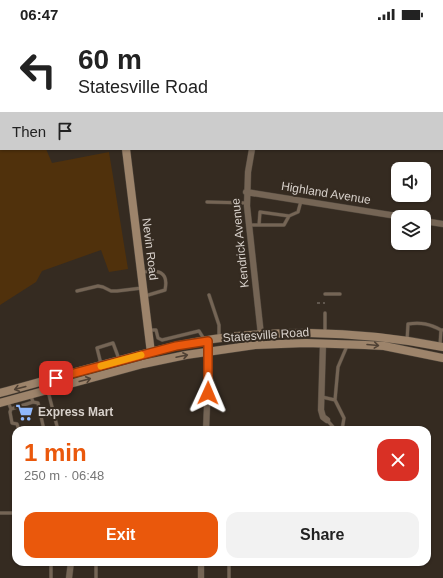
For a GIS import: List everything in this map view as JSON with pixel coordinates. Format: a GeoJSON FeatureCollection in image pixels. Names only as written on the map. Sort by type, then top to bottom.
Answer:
{"type":"FeatureCollection","features":[{"type":"Feature","properties":{"kind":"main road","name":"Nevin Road"},"geometry":{"type":"LineString","coordinates":[[126,150],[151,353]]}},
{"type":"Feature","properties":{"kind":"main road","name":"Statesville Road"},"geometry":{"type":"LineString","coordinates":[[0,393],[172,347],[219,339],[261,335],[325,334],[381,337],[441,346]]}},
{"type":"Feature","properties":{"kind":"main road","name":"Statesville Road"},"geometry":{"type":"LineString","coordinates":[[6,404],[32,398],[48,390],[143,364],[186,355],[274,344],[348,344],[384,346],[443,358]]}},
{"type":"Feature","properties":{"kind":"street","name":"Kendrick Avenue"},"geometry":{"type":"LineString","coordinates":[[252,150],[246,192],[261,335]]}},
{"type":"Feature","properties":{"kind":"street","name":"Highland Avenue"},"geometry":{"type":"LineString","coordinates":[[246,192],[391,215]]}},
{"type":"Feature","properties":{"kind":"street"},"geometry":{"type":"LineString","coordinates":[[431,222],[443,224]]}},
{"type":"Feature","properties":{"kind":"street"},"geometry":{"type":"LineString","coordinates":[[206,426],[208,341]]}},
{"type":"Feature","properties":{"kind":"street"},"geometry":{"type":"LineString","coordinates":[[323,344],[321,410],[323,416],[327,420]]}},
{"type":"Feature","properties":{"kind":"street"},"geometry":{"type":"LineString","coordinates":[[69,578],[70,566]]}},
{"type":"Feature","properties":{"kind":"street"},"geometry":{"type":"LineString","coordinates":[[201,566],[201,578]]}},
{"type":"Feature","properties":{"kind":"lane"},"geometry":{"type":"LineString","coordinates":[[249,225],[284,225],[290,216],[298,212],[301,201]]}},
{"type":"Feature","properties":{"kind":"lane"},"geometry":{"type":"LineString","coordinates":[[207,202],[247,203]]}},
{"type":"Feature","properties":{"kind":"lane"},"geometry":{"type":"LineString","coordinates":[[259,225],[260,212],[290,216]]}},
{"type":"Feature","properties":{"kind":"lane"},"geometry":{"type":"LineString","coordinates":[[140,272],[153,271],[162,273],[165,277],[166,284],[164,290],[144,297]]}},
{"type":"Feature","properties":{"kind":"lane"},"geometry":{"type":"LineString","coordinates":[[77,291],[98,286],[117,292],[142,288]]}},
{"type":"Feature","properties":{"kind":"lane"},"geometry":{"type":"LineString","coordinates":[[325,294],[340,294]]}},
{"type":"Feature","properties":{"kind":"lane"},"geometry":{"type":"LineString","coordinates":[[209,295],[219,325],[219,339]]}},
{"type":"Feature","properties":{"kind":"lane"},"geometry":{"type":"LineString","coordinates":[[325,313],[325,334]]}},
{"type":"Feature","properties":{"kind":"lane"},"geometry":{"type":"LineString","coordinates":[[407,341],[408,324],[419,322],[442,330],[441,346]]}},
{"type":"Feature","properties":{"kind":"lane"},"geometry":{"type":"LineString","coordinates":[[148,330],[156,330],[159,340],[199,331],[201,332],[203,338],[208,341]]}},
{"type":"Feature","properties":{"kind":"lane"},"geometry":{"type":"LineString","coordinates":[[170,338],[172,347]]}},
{"type":"Feature","properties":{"kind":"lane"},"geometry":{"type":"LineString","coordinates":[[102,366],[97,348],[113,343],[120,361]]}},
{"type":"Feature","properties":{"kind":"lane"},"geometry":{"type":"LineString","coordinates":[[343,426],[344,418],[335,400],[338,367],[348,344]]}},
{"type":"Feature","properties":{"kind":"lane"},"geometry":{"type":"LineString","coordinates":[[48,390],[57,426]]}},
{"type":"Feature","properties":{"kind":"lane"},"geometry":{"type":"LineString","coordinates":[[322,397],[335,400]]}},
{"type":"Feature","properties":{"kind":"lane"},"geometry":{"type":"LineString","coordinates":[[32,398],[38,404],[43,426]]}},
{"type":"Feature","properties":{"kind":"lane"},"geometry":{"type":"LineString","coordinates":[[6,404],[10,412],[12,422],[17,424],[18,426]]}},
{"type":"Feature","properties":{"kind":"lane"},"geometry":{"type":"LineString","coordinates":[[327,420],[332,426]]}},
{"type":"Feature","properties":{"kind":"lane"},"geometry":{"type":"LineString","coordinates":[[0,513],[12,513]]}},
{"type":"Feature","properties":{"kind":"lane"},"geometry":{"type":"LineString","coordinates":[[50,578],[51,566]]}},
{"type":"Feature","properties":{"kind":"lane"},"geometry":{"type":"LineString","coordinates":[[96,566],[96,578]]}},
{"type":"Feature","properties":{"kind":"lane"},"geometry":{"type":"LineString","coordinates":[[229,566],[229,578]]}},
{"type":"Feature","properties":{"kind":"path"},"geometry":{"type":"LineString","coordinates":[[317,303],[325,303]]}},
{"type":"Feature","properties":{"kind":"shaded area"},"geometry":{"type":"Polygon","coordinates":[[[0,150],[46,150],[52,163],[109,152],[128,269],[109,272],[101,250],[42,271],[36,282],[0,305],[0,150]]]}},
{"type":"Feature","properties":{"kind":"slow traffic"},"geometry":{"type":"LineString","coordinates":[[101,366],[141,355]]}},
{"type":"Feature","properties":{"kind":"place","name":"Express Mart"},"geometry":{"type":"Point","coordinates":[25,412]}},
{"type":"Feature","properties":{"kind":"route"},"geometry":{"type":"LineString","coordinates":[[56,378],[176,346],[208,341],[208,393]]}}]}
